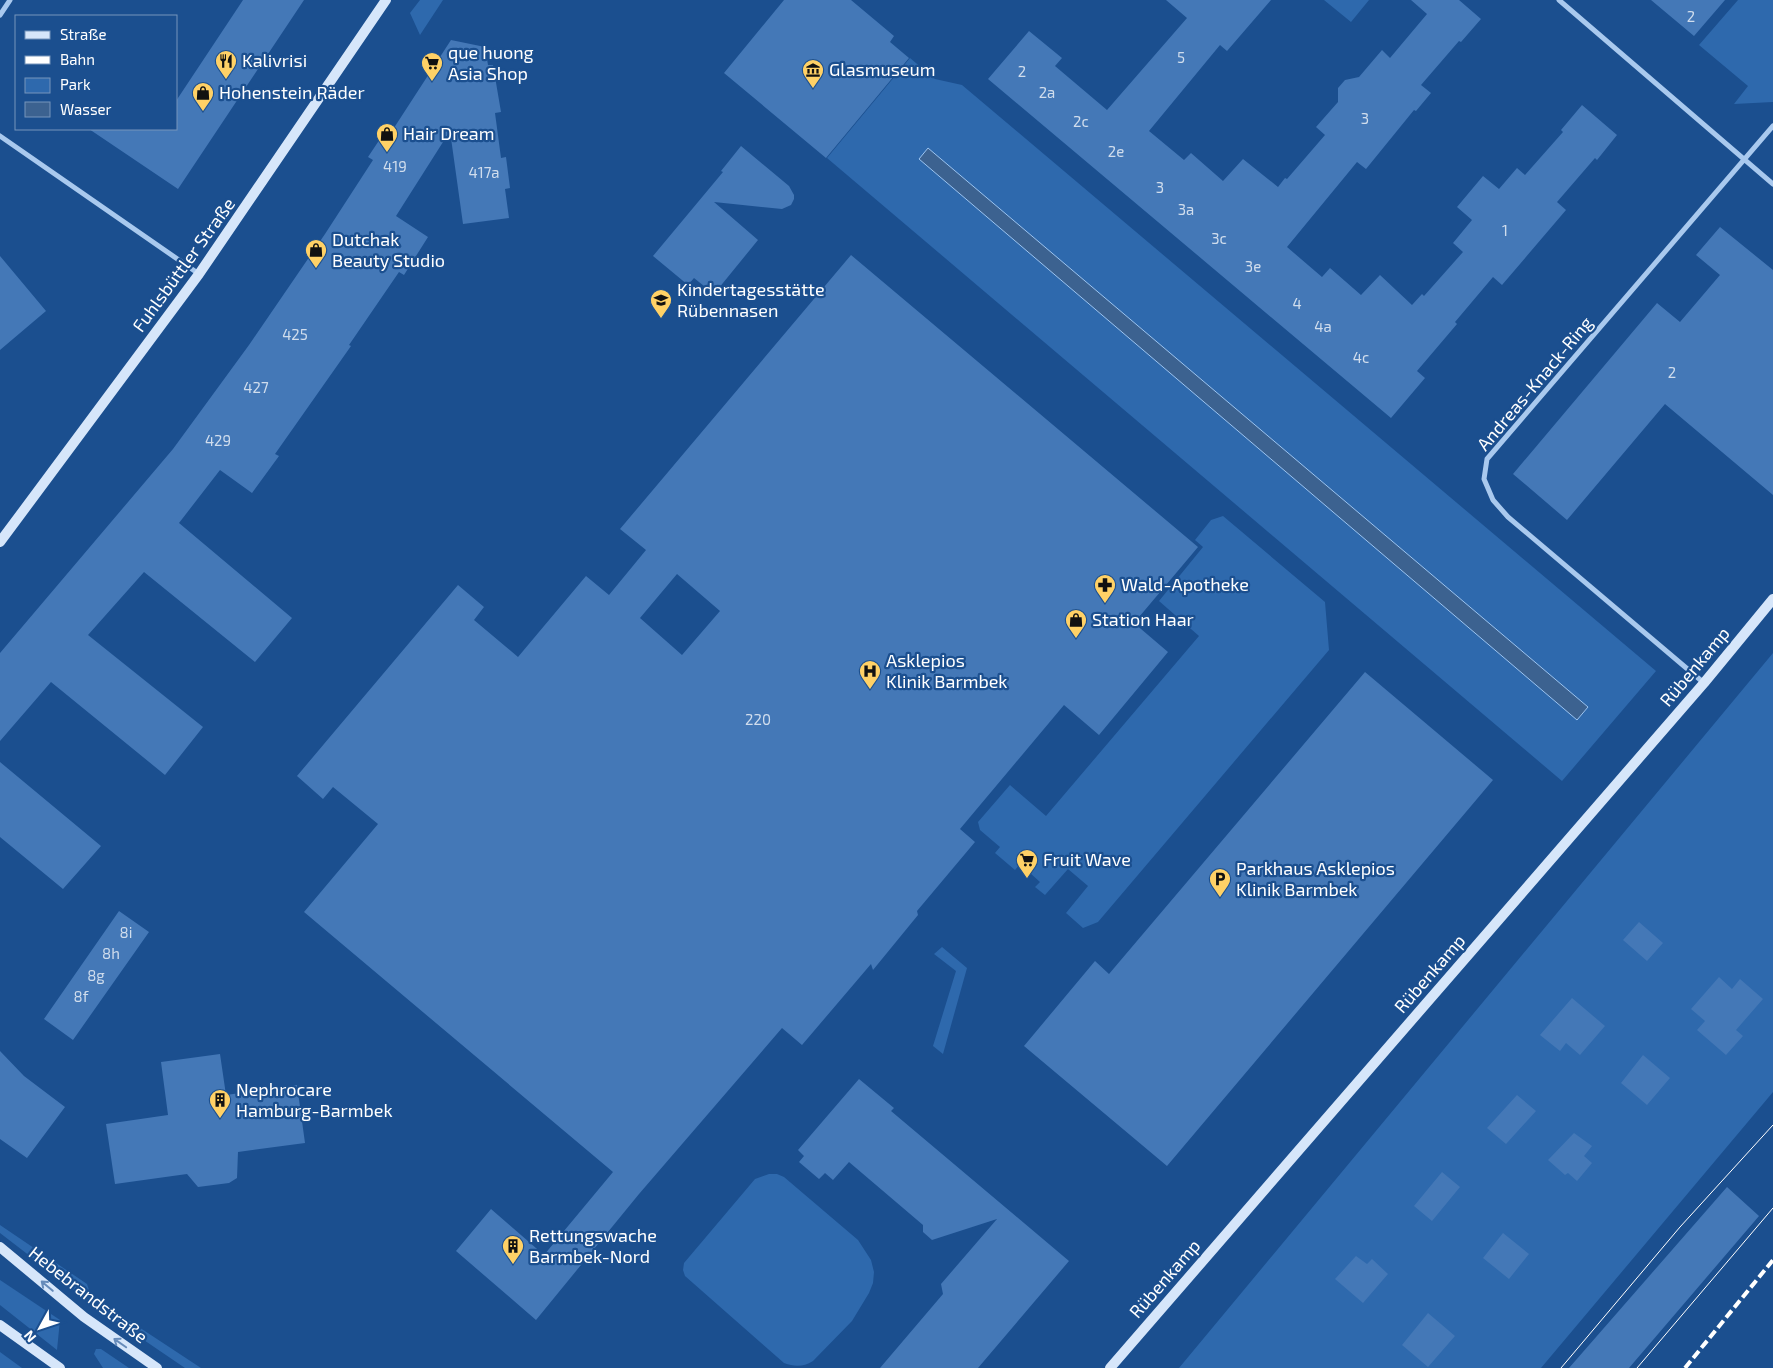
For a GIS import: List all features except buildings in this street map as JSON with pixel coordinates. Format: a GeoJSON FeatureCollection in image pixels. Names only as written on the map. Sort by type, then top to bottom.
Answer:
{"type":"FeatureCollection","features":[{"type":"Feature","properties":{"kind":"street"},"geometry":{"type":"LineString","coordinates":[[0,15],[10,0]]}},
{"type":"Feature","properties":{"kind":"street","name":"Fuhlsbüttler Straße"},"geometry":{"type":"LineString","coordinates":[[0,542],[199,274],[386,0]]}},
{"type":"Feature","properties":{"kind":"street"},"geometry":{"type":"LineString","coordinates":[[1559,0],[1773,184]]}},
{"type":"Feature","properties":{"kind":"street","name":"Andreas-Knack-Ring"},"geometry":{"type":"LineString","coordinates":[[1704,683],[1508,517],[1493,500],[1484,479],[1487,459],[1773,126]]}},
{"type":"Feature","properties":{"kind":"street"},"geometry":{"type":"LineString","coordinates":[[0,136],[199,274]]}},
{"type":"Feature","properties":{"kind":"street","name":"Rübenkamp"},"geometry":{"type":"LineString","coordinates":[[1110,1368],[1704,683],[1773,599]]}},
{"type":"Feature","properties":{"kind":"street","name":"Hebebrandstraße"},"geometry":{"type":"LineString","coordinates":[[0,1247],[84,1317],[157,1368]]}},
{"type":"Feature","properties":{"kind":"street"},"geometry":{"type":"LineString","coordinates":[[0,1325],[60,1368]]}},
{"type":"Feature","properties":{"kind":"green space"},"geometry":{"type":"Polygon","coordinates":[[[420,0],[443,0],[420,35],[410,13],[420,0]]]}},
{"type":"Feature","properties":{"kind":"green space"},"geometry":{"type":"Polygon","coordinates":[[[1324,0],[1369,0],[1351,22],[1324,0]]]}},
{"type":"Feature","properties":{"kind":"green space"},"geometry":{"type":"Polygon","coordinates":[[[1738,0],[1773,0],[1773,102],[1734,104],[1748,86],[1699,45],[1738,0]]]}},
{"type":"Feature","properties":{"kind":"green space"},"geometry":{"type":"Polygon","coordinates":[[[910,58],[935,79],[962,85],[1656,671],[1562,781],[827,158],[910,58]]]}},
{"type":"Feature","properties":{"kind":"green space"},"geometry":{"type":"Polygon","coordinates":[[[1223,516],[1325,602],[1329,650],[1098,922],[1083,928],[1066,913],[1088,886],[1068,869],[1045,895],[1035,887],[1040,882],[1020,864],[1015,870],[995,853],[1000,847],[980,830],[978,822],[1010,785],[1046,816],[1199,636],[1159,601],[1203,547],[1195,540],[1211,520],[1223,516]]]}},
{"type":"Feature","properties":{"kind":"green space"},"geometry":{"type":"Polygon","coordinates":[[[1773,653],[1773,1092],[1541,1368],[1179,1368],[1773,653]]]}},
{"type":"Feature","properties":{"kind":"green space"},"geometry":{"type":"Polygon","coordinates":[[[942,947],[967,968],[943,1054],[933,1046],[956,971],[934,954],[942,947]]]}},
{"type":"Feature","properties":{"kind":"green space"},"geometry":{"type":"Polygon","coordinates":[[[769,1174],[777,1174],[784,1177],[858,1240],[871,1260],[874,1272],[873,1283],[869,1293],[852,1321],[813,1361],[802,1365],[795,1366],[784,1363],[685,1276],[683,1270],[684,1263],[755,1179],[769,1174]]]}},
{"type":"Feature","properties":{"kind":"green space"},"geometry":{"type":"Polygon","coordinates":[[[0,1225],[87,1284],[89,1290],[83,1295],[78,1293],[0,1233],[0,1225]]]}},
{"type":"Feature","properties":{"kind":"green space"},"geometry":{"type":"Polygon","coordinates":[[[0,1280],[60,1320],[57,1350],[0,1305],[0,1280]]]}},
{"type":"Feature","properties":{"kind":"green space"},"geometry":{"type":"Polygon","coordinates":[[[111,1313],[119,1314],[201,1368],[185,1368],[110,1317],[111,1313]]]}},
{"type":"Feature","properties":{"kind":"green space"},"geometry":{"type":"Polygon","coordinates":[[[96,1349],[101,1349],[129,1368],[103,1368],[94,1354],[96,1349]]]}},
{"type":"Feature","properties":{"kind":"green space"},"geometry":{"type":"Polygon","coordinates":[[[0,1352],[22,1368],[0,1368],[0,1352]]]}},
{"type":"Feature","properties":{"kind":"water"},"geometry":{"type":"Polygon","coordinates":[[[928,148],[1588,707],[1577,720],[919,159],[928,148]]]}},
{"type":"Feature","properties":{"kind":"tram line"},"geometry":{"type":"LineString","coordinates":[[1561,1368],[1680,1227],[1773,1125]]}},
{"type":"Feature","properties":{"kind":"tram line"},"geometry":{"type":"LineString","coordinates":[[1637,1368],[1773,1208]]}},
{"type":"Feature","properties":{"kind":"railway"},"geometry":{"type":"LineString","coordinates":[[1685,1368],[1773,1260]]}},
{"type":"Feature","properties":{"kind":"place","name":"Kalivrisi"},"geometry":{"type":"Point","coordinates":[226,80]}},
{"type":"Feature","properties":{"kind":"place","name":"que huong Asia Shop"},"geometry":{"type":"Point","coordinates":[432,82]}},
{"type":"Feature","properties":{"kind":"place","name":"Glasmuseum"},"geometry":{"type":"Point","coordinates":[813,89]}},
{"type":"Feature","properties":{"kind":"place","name":"Hohenstein Räder"},"geometry":{"type":"Point","coordinates":[203,112]}},
{"type":"Feature","properties":{"kind":"place","name":"Hair Dream"},"geometry":{"type":"Point","coordinates":[387,153]}},
{"type":"Feature","properties":{"kind":"place","name":"Dutchak Beauty Studio"},"geometry":{"type":"Point","coordinates":[316,269]}},
{"type":"Feature","properties":{"kind":"place","name":"Kindertagesstätte Rübennasen"},"geometry":{"type":"Point","coordinates":[661,319]}},
{"type":"Feature","properties":{"kind":"place","name":"Wald-Apotheke"},"geometry":{"type":"Point","coordinates":[1105,604]}},
{"type":"Feature","properties":{"kind":"place","name":"Station Haar"},"geometry":{"type":"Point","coordinates":[1076,639]}},
{"type":"Feature","properties":{"kind":"place","name":"Asklepios Klinik Barmbek"},"geometry":{"type":"Point","coordinates":[870,690]}},
{"type":"Feature","properties":{"kind":"place","name":"Fruit Wave"},"geometry":{"type":"Point","coordinates":[1027,879]}},
{"type":"Feature","properties":{"kind":"place","name":"Parkhaus Asklepios Klinik Barmbek"},"geometry":{"type":"Point","coordinates":[1220,898]}},
{"type":"Feature","properties":{"kind":"place","name":"Nephrocare Hamburg-Barmbek"},"geometry":{"type":"Point","coordinates":[220,1119]}},
{"type":"Feature","properties":{"kind":"place","name":"Rettungswache Barmbek-Nord"},"geometry":{"type":"Point","coordinates":[513,1265]}}]}
